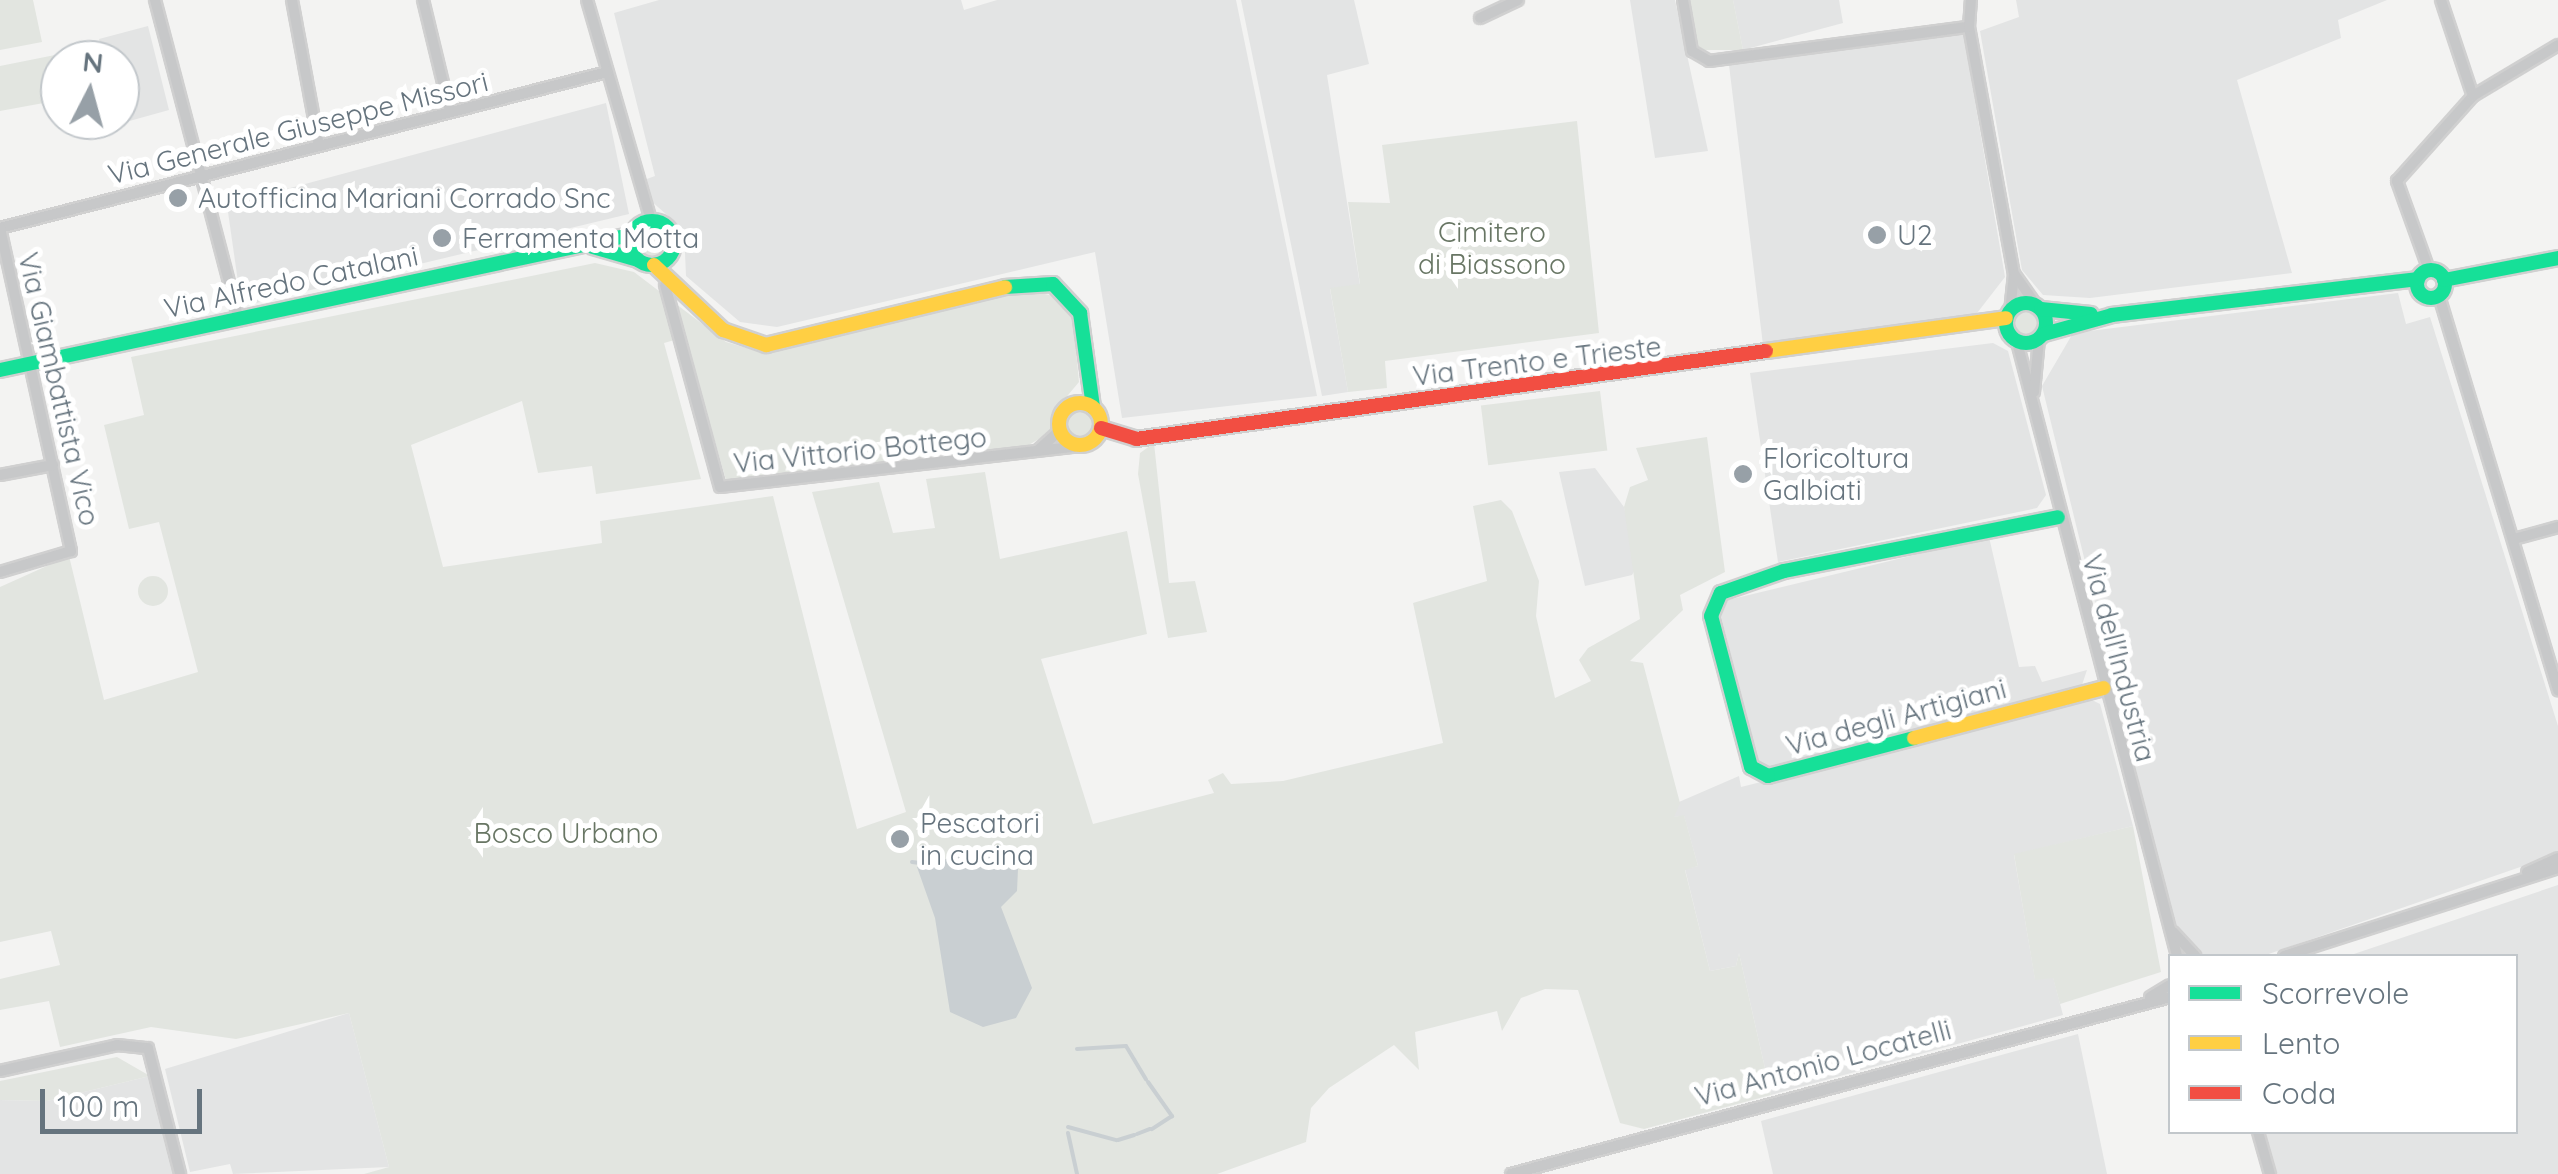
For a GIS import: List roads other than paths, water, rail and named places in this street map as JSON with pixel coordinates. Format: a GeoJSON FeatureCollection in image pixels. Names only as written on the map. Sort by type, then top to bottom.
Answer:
{"type":"FeatureCollection","features":[{"type":"Feature","properties":{"kind":"street"},"geometry":{"type":"LineString","coordinates":[[155,0],[238,318]]}},
{"type":"Feature","properties":{"kind":"street"},"geometry":{"type":"LineString","coordinates":[[292,0],[319,146]]}},
{"type":"Feature","properties":{"kind":"street"},"geometry":{"type":"LineString","coordinates":[[423,0],[450,112]]}},
{"type":"Feature","properties":{"kind":"street"},"geometry":{"type":"LineString","coordinates":[[587,0],[651,221],[672,232],[671,256],[686,291]]}},
{"type":"Feature","properties":{"kind":"street"},"geometry":{"type":"LineString","coordinates":[[1480,18],[1518,0]]}},
{"type":"Feature","properties":{"kind":"street"},"geometry":{"type":"LineString","coordinates":[[1684,0],[1692,51],[1708,61],[1968,27]]}},
{"type":"Feature","properties":{"kind":"street"},"geometry":{"type":"LineString","coordinates":[[1971,0],[1968,27],[2014,274],[2008,314],[2014,340]]}},
{"type":"Feature","properties":{"kind":"street"},"geometry":{"type":"LineString","coordinates":[[2441,0],[2473,96]]}},
{"type":"Feature","properties":{"kind":"street"},"geometry":{"type":"LineString","coordinates":[[2439,296],[2422,295],[2424,274],[2397,181],[2473,96],[2558,45]]}},
{"type":"Feature","properties":{"kind":"street","name":"Via Generale Giuseppe Missori"},"geometry":{"type":"LineString","coordinates":[[0,228],[607,72]]}},
{"type":"Feature","properties":{"kind":"street"},"geometry":{"type":"LineString","coordinates":[[651,221],[630,236],[638,260],[654,265],[686,291],[723,330],[766,345],[1047,282],[1078,307],[1093,407],[1101,428],[1086,444],[1058,432]]}},
{"type":"Feature","properties":{"kind":"street","name":"Via Giambattista Vico"},"geometry":{"type":"LineString","coordinates":[[0,228],[53,464],[66,558],[0,572]]}},
{"type":"Feature","properties":{"kind":"street","name":"Via Alfredo Catalani"},"geometry":{"type":"LineString","coordinates":[[0,370],[630,236]]}},
{"type":"Feature","properties":{"kind":"street","name":"Via Alfredo Catalani"},"geometry":{"type":"LineString","coordinates":[[592,247],[638,260]]}},
{"type":"Feature","properties":{"kind":"street"},"geometry":{"type":"LineString","coordinates":[[654,265],[671,256]]}},
{"type":"Feature","properties":{"kind":"street"},"geometry":{"type":"LineString","coordinates":[[2424,274],[2444,280],[2558,258]]}},
{"type":"Feature","properties":{"kind":"street"},"geometry":{"type":"LineString","coordinates":[[2014,274],[2038,307],[2042,336]]}},
{"type":"Feature","properties":{"kind":"street","name":"Via Trento e Trieste"},"geometry":{"type":"LineString","coordinates":[[1951,332],[2014,340],[2042,336],[2112,315],[2424,274]]}},
{"type":"Feature","properties":{"kind":"street"},"geometry":{"type":"LineString","coordinates":[[2444,280],[2439,296],[2558,690]]}},
{"type":"Feature","properties":{"kind":"street","name":"Via Vittorio Bottego"},"geometry":{"type":"LineString","coordinates":[[666,286],[713,476],[739,489],[1034,454],[1086,444]]}},
{"type":"Feature","properties":{"kind":"street","name":"Via Trento e Trieste"},"geometry":{"type":"LineString","coordinates":[[1086,444],[1951,332],[2038,307],[2112,315]]}},
{"type":"Feature","properties":{"kind":"street","name":"Via dell'Industria"},"geometry":{"type":"LineString","coordinates":[[2033,398],[2042,336]]}},
{"type":"Feature","properties":{"kind":"street","name":"Via dell'Industria"},"geometry":{"type":"LineString","coordinates":[[2014,340],[2033,398],[2058,517],[2176,954]]}},
{"type":"Feature","properties":{"kind":"street"},"geometry":{"type":"LineString","coordinates":[[1034,454],[1058,432],[1087,371]]}},
{"type":"Feature","properties":{"kind":"street"},"geometry":{"type":"LineString","coordinates":[[1075,403],[1093,407]]}},
{"type":"Feature","properties":{"kind":"street","name":"Via Trento e Trieste"},"geometry":{"type":"LineString","coordinates":[[1101,428],[1129,438]]}},
{"type":"Feature","properties":{"kind":"street"},"geometry":{"type":"LineString","coordinates":[[0,475],[53,464]]}},
{"type":"Feature","properties":{"kind":"street","name":"Via degli Artigiani"},"geometry":{"type":"LineString","coordinates":[[2058,517],[1784,570],[1721,594],[1711,616],[1750,767],[1768,776],[2104,688]]}},
{"type":"Feature","properties":{"kind":"street"},"geometry":{"type":"LineString","coordinates":[[2514,539],[2558,526]]}},
{"type":"Feature","properties":{"kind":"street"},"geometry":{"type":"LineString","coordinates":[[2501,884],[2558,858]]}},
{"type":"Feature","properties":{"kind":"street"},"geometry":{"type":"LineString","coordinates":[[2290,954],[2558,868]]}},
{"type":"Feature","properties":{"kind":"street"},"geometry":{"type":"LineString","coordinates":[[2169,927],[2194,954]]}},
{"type":"Feature","properties":{"kind":"street","name":"Via Antonio Locatelli"},"geometry":{"type":"LineString","coordinates":[[2148,998],[2168,986]]}},
{"type":"Feature","properties":{"kind":"street","name":"Via Antonio Locatelli"},"geometry":{"type":"LineString","coordinates":[[1512,1174],[2148,998],[2168,997]]}},
{"type":"Feature","properties":{"kind":"street"},"geometry":{"type":"LineString","coordinates":[[0,1071],[131,1043],[148,1048],[180,1174]]}},
{"type":"Feature","properties":{"kind":"street"},"geometry":{"type":"LineString","coordinates":[[2259,1134],[2270,1174]]}},
{"type":"Feature","properties":{"kind":"waterway"},"geometry":{"type":"LineString","coordinates":[[912,862],[920,863]]}},
{"type":"Feature","properties":{"kind":"waterway"},"geometry":{"type":"LineString","coordinates":[[1077,1049],[1126,1046],[1146,1079]]}},
{"type":"Feature","properties":{"kind":"waterway"},"geometry":{"type":"LineString","coordinates":[[1148,1082],[1172,1116],[1152,1129]]}},
{"type":"Feature","properties":{"kind":"waterway"},"geometry":{"type":"LineString","coordinates":[[1068,1127],[1116,1140]]}},
{"type":"Feature","properties":{"kind":"waterway"},"geometry":{"type":"LineString","coordinates":[[1137,1134],[1150,1129]]}},
{"type":"Feature","properties":{"kind":"waterway"},"geometry":{"type":"LineString","coordinates":[[1068,1133],[1077,1174]]}},
{"type":"Feature","properties":{"kind":"waterway"},"geometry":{"type":"LineString","coordinates":[[1118,1140],[1134,1135]]}},
{"type":"Feature","properties":{"kind":"place","name":"Autofficina Mariani Corrado Snc"},"geometry":{"type":"Point","coordinates":[178,198]}},
{"type":"Feature","properties":{"kind":"place","name":"U2"},"geometry":{"type":"Point","coordinates":[1877,235]}},
{"type":"Feature","properties":{"kind":"place","name":"Ferramenta Motta"},"geometry":{"type":"Point","coordinates":[442,238]}},
{"type":"Feature","properties":{"kind":"place","name":"Floricoltura Galbiati"},"geometry":{"type":"Point","coordinates":[1743,474]}},
{"type":"Feature","properties":{"kind":"place","name":"Pescatori in cucina"},"geometry":{"type":"Point","coordinates":[900,839]}},
{"type":"Feature","properties":{"kind":"park label","name":"Cimitero di Biassono"},"geometry":{"type":"Point","coordinates":[1492,248]}},
{"type":"Feature","properties":{"kind":"park label","name":"Bosco Urbano"},"geometry":{"type":"Point","coordinates":[566,833]}}]}
